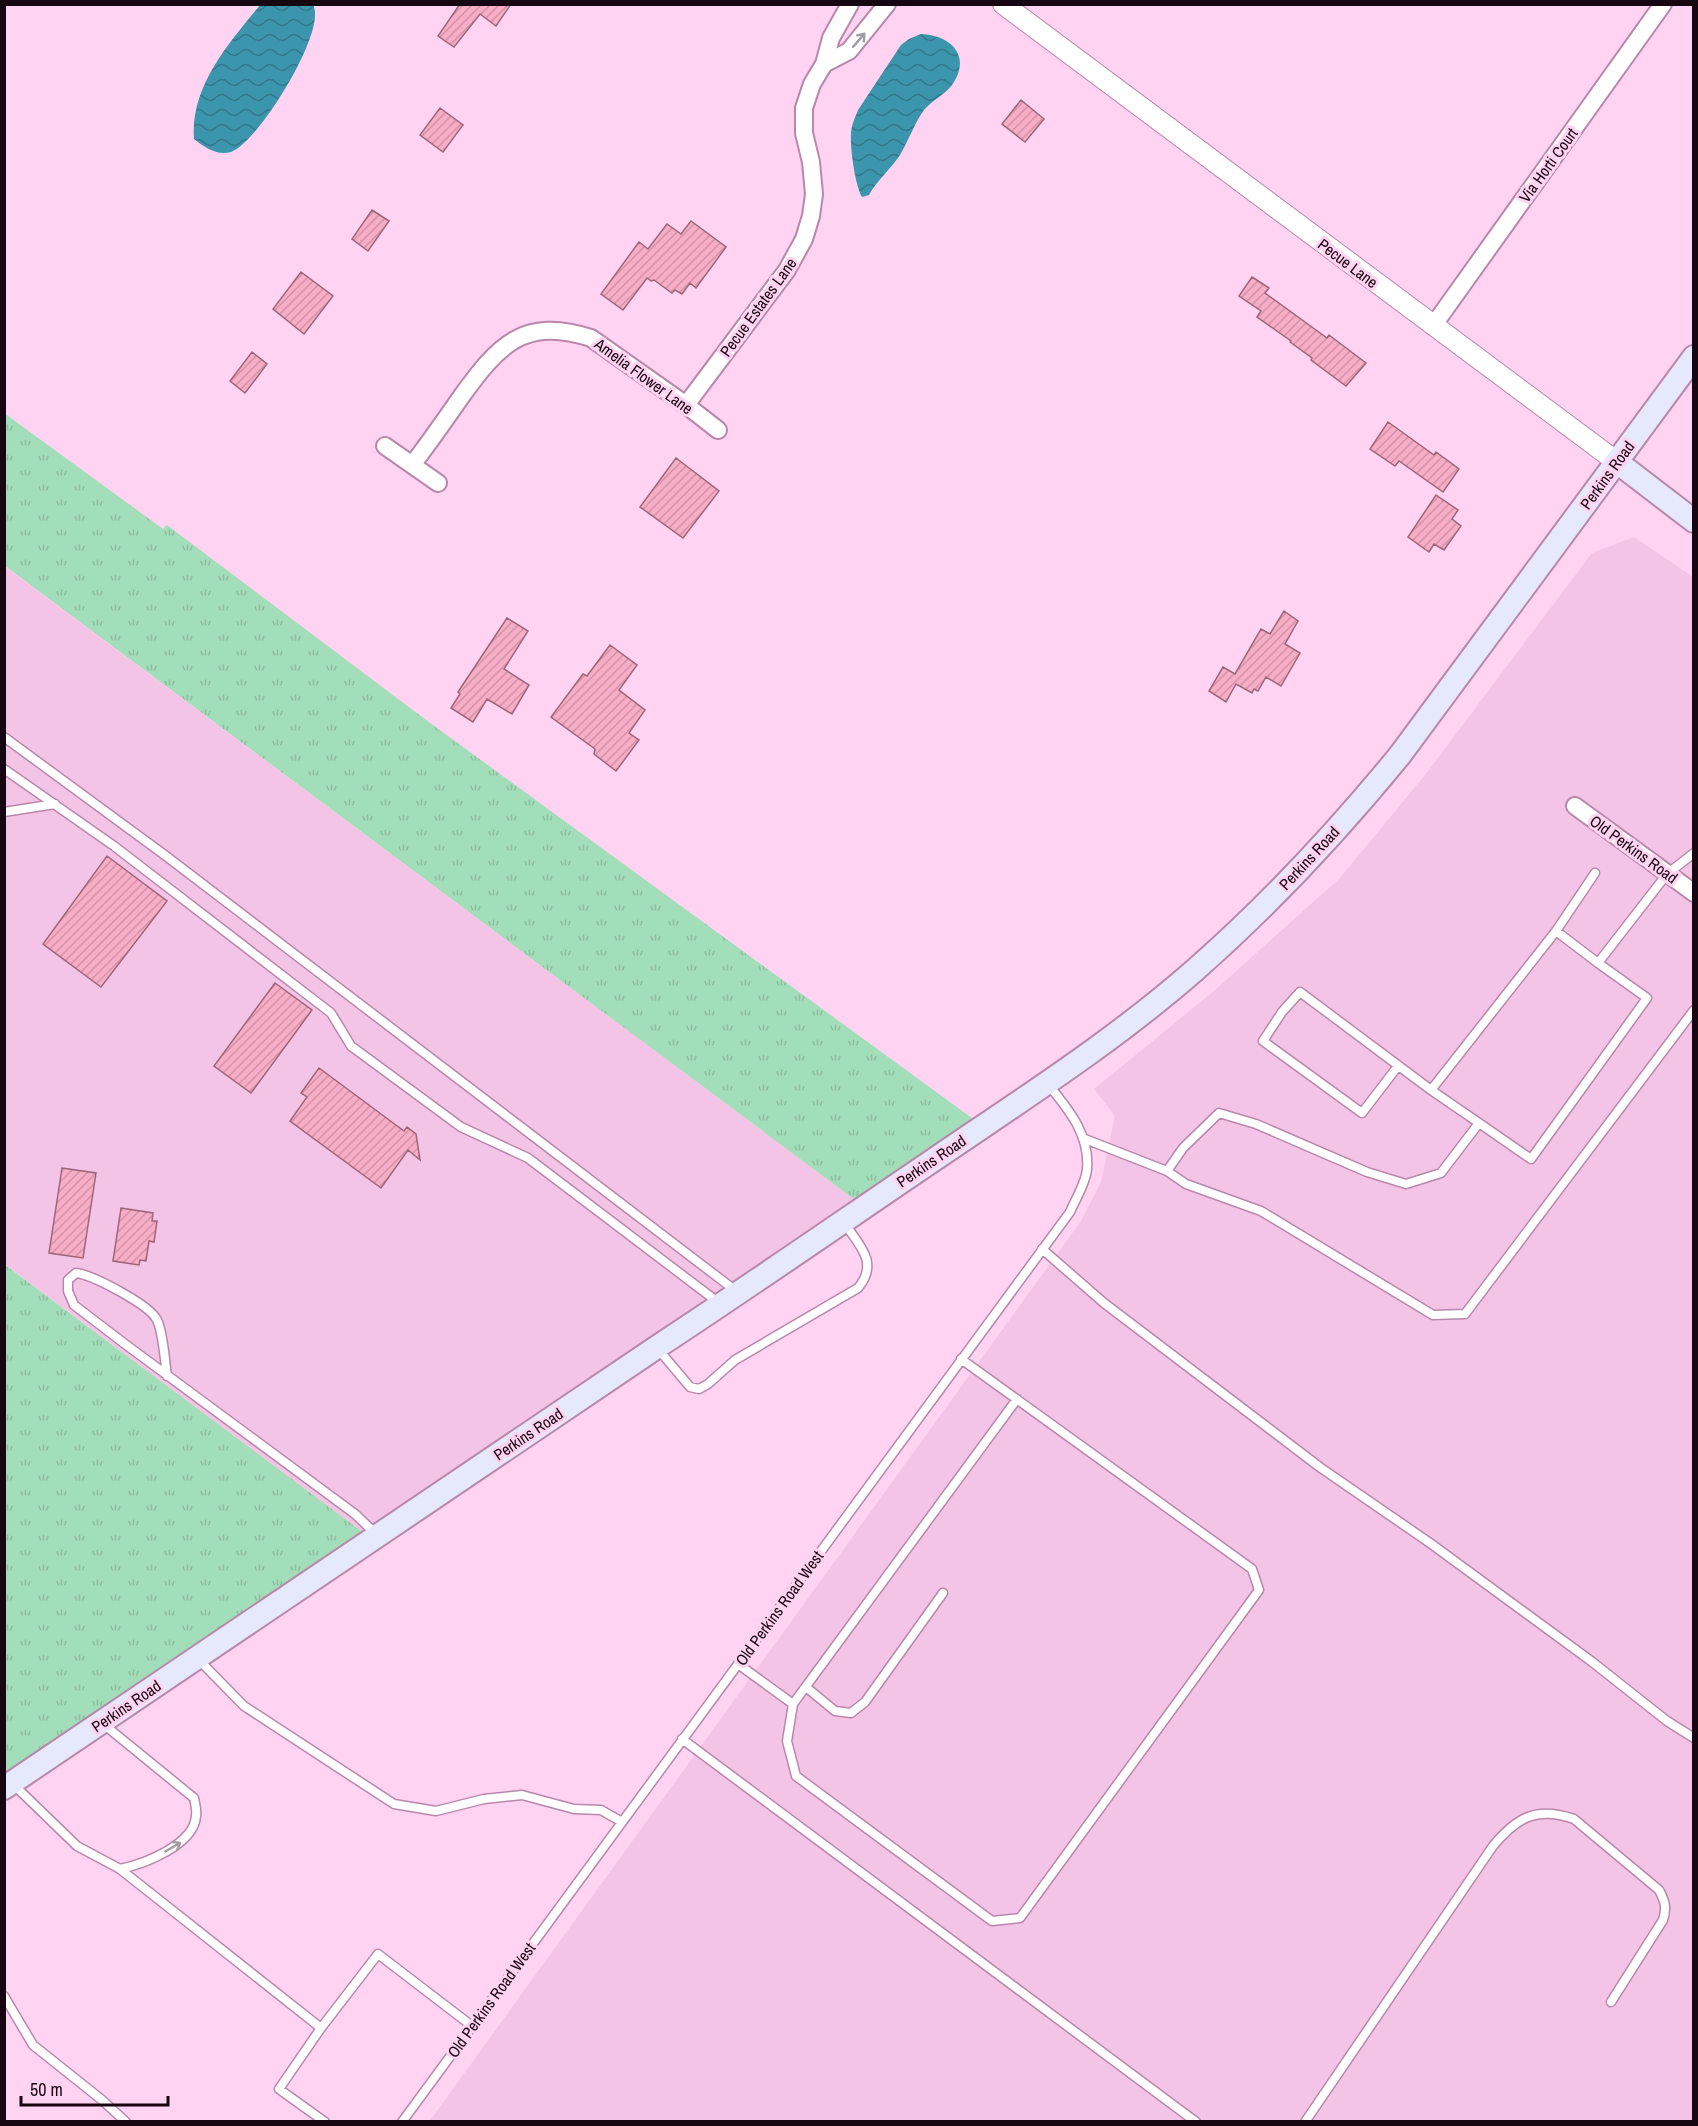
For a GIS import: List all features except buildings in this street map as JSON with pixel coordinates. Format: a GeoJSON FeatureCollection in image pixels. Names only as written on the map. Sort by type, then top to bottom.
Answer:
{"type":"FeatureCollection","features":[{"type":"Feature","properties":{"kind":"main road","name":"Perkins Road"},"geometry":{"type":"LineString","coordinates":[[8,1785],[1047,1083],[1114,1036],[1193,972],[1274,895],[1363,800],[1435,710],[1694,357]]}},
{"type":"Feature","properties":{"kind":"main road","name":"Pecue Lane"},"geometry":{"type":"LineString","coordinates":[[1617,462],[1694,521]]}},
{"type":"Feature","properties":{"kind":"street","name":"Pecue Estates Lane"},"geometry":{"type":"LineString","coordinates":[[686,405],[787,270],[804,239],[811,216],[814,194],[811,162],[804,133],[804,108],[812,84],[824,64],[831,38],[850,4]]}},
{"type":"Feature","properties":{"kind":"street"},"geometry":{"type":"LineString","coordinates":[[824,64],[849,51],[887,4]]}},
{"type":"Feature","properties":{"kind":"street","name":"Pecue Lane"},"geometry":{"type":"LineString","coordinates":[[1003,4],[1617,462]]}},
{"type":"Feature","properties":{"kind":"street","name":"Via Horti Court"},"geometry":{"type":"LineString","coordinates":[[1433,326],[1663,4]]}},
{"type":"Feature","properties":{"kind":"street","name":"Amelia Flower Lane"},"geometry":{"type":"LineString","coordinates":[[412,465],[485,364],[500,349],[522,336],[537,332],[555,330],[573,332],[591,338],[718,430]]}},
{"type":"Feature","properties":{"kind":"street"},"geometry":{"type":"LineString","coordinates":[[385,446],[438,483]]}},
{"type":"Feature","properties":{"kind":"street","name":"Old Perkins Road"},"geometry":{"type":"LineString","coordinates":[[1575,806],[1694,893]]}},
{"type":"Feature","properties":{"kind":"lane"},"geometry":{"type":"LineString","coordinates":[[4,737],[166,856],[730,1299]]}},
{"type":"Feature","properties":{"kind":"lane"},"geometry":{"type":"LineString","coordinates":[[4,769],[114,846],[331,1013],[351,1046],[461,1127],[528,1158],[730,1299]]}},
{"type":"Feature","properties":{"kind":"lane"},"geometry":{"type":"LineString","coordinates":[[4,812],[55,804]]}},
{"type":"Feature","properties":{"kind":"lane"},"geometry":{"type":"LineString","coordinates":[[1598,963],[1666,873],[1694,852]]}},
{"type":"Feature","properties":{"kind":"lane"},"geometry":{"type":"LineString","coordinates":[[1431,1090],[1556,931],[1594,873]]}},
{"type":"Feature","properties":{"kind":"lane"},"geometry":{"type":"LineString","coordinates":[[1398,1066],[1362,1113],[1263,1041],[1282,1012],[1300,992],[1431,1090],[1531,1159],[1647,998],[1556,931]]}},
{"type":"Feature","properties":{"kind":"lane"},"geometry":{"type":"LineString","coordinates":[[1085,1139],[1167,1171],[1186,1184],[1261,1211],[1433,1315],[1465,1314],[1694,1010]]}},
{"type":"Feature","properties":{"kind":"lane"},"geometry":{"type":"LineString","coordinates":[[1685,1021],[1694,1028]]}},
{"type":"Feature","properties":{"kind":"lane","name":"Old Perkins Road West"},"geometry":{"type":"LineString","coordinates":[[402,2121],[1070,1212],[1087,1171],[1085,1139],[1071,1113],[1047,1083]]}},
{"type":"Feature","properties":{"kind":"lane"},"geometry":{"type":"LineString","coordinates":[[1167,1171],[1184,1148],[1219,1113],[1256,1124],[1367,1172],[1406,1184],[1441,1173],[1479,1123]]}},
{"type":"Feature","properties":{"kind":"lane"},"geometry":{"type":"LineString","coordinates":[[657,1347],[690,1388],[699,1389],[735,1360],[858,1288],[866,1279],[869,1270],[868,1258],[843,1221]]}},
{"type":"Feature","properties":{"kind":"lane"},"geometry":{"type":"LineString","coordinates":[[1042,1249],[1104,1303],[1321,1468],[1430,1543],[1591,1661],[1667,1721],[1694,1738]]}},
{"type":"Feature","properties":{"kind":"lane"},"geometry":{"type":"LineString","coordinates":[[167,1376],[157,1320],[149,1310],[86,1274],[76,1273],[68,1280],[68,1291],[74,1305],[167,1376],[355,1514],[377,1536]]}},
{"type":"Feature","properties":{"kind":"lane"},"geometry":{"type":"LineString","coordinates":[[961,1359],[1017,1399],[1252,1569],[1259,1590],[1020,1918],[992,1921],[796,1776],[787,1741],[793,1704],[1017,1399]]}},
{"type":"Feature","properties":{"kind":"lane"},"geometry":{"type":"LineString","coordinates":[[806,1687],[835,1711],[851,1713],[865,1702],[943,1593]]}},
{"type":"Feature","properties":{"kind":"lane"},"geometry":{"type":"LineString","coordinates":[[196,1658],[244,1706],[394,1804],[436,1811],[484,1799],[522,1795],[574,1809],[601,1810],[622,1822]]}},
{"type":"Feature","properties":{"kind":"lane"},"geometry":{"type":"LineString","coordinates":[[738,1664],[793,1704]]}},
{"type":"Feature","properties":{"kind":"lane"},"geometry":{"type":"LineString","coordinates":[[101,1723],[194,1798],[197,1818],[184,1840],[145,1863],[120,1869]]}},
{"type":"Feature","properties":{"kind":"lane"},"geometry":{"type":"LineString","coordinates":[[682,1739],[1196,2121]]}},
{"type":"Feature","properties":{"kind":"lane"},"geometry":{"type":"LineString","coordinates":[[8,1785],[77,1846],[120,1869],[321,2028]]}},
{"type":"Feature","properties":{"kind":"lane"},"geometry":{"type":"LineString","coordinates":[[1305,2121],[1493,1846],[1505,1831],[1522,1818],[1541,1812],[1574,1819],[1659,1890],[1665,1900],[1666,1912],[1663,1920],[1611,2002]]}},
{"type":"Feature","properties":{"kind":"lane"},"geometry":{"type":"LineString","coordinates":[[325,2121],[279,2089],[321,2028],[378,1954],[472,2026]]}},
{"type":"Feature","properties":{"kind":"lane"},"geometry":{"type":"LineString","coordinates":[[4,1996],[33,2044],[126,2121]]}},
{"type":"Feature","properties":{"kind":"shaded area"},"geometry":{"type":"Polygon","coordinates":[[[1634,537],[1693,577],[1693,2121],[429,2122],[1081,1221],[1101,1182],[1115,1116],[1094,1089],[1214,991],[1340,878],[1429,770],[1592,553],[1634,537]]]}},
{"type":"Feature","properties":{"kind":"shaded area"},"geometry":{"type":"Polygon","coordinates":[[[4,566],[855,1200],[364,1533],[5,1264],[4,566]]]}},
{"type":"Feature","properties":{"kind":"green space"},"geometry":{"type":"Polygon","coordinates":[[[4,413],[163,529],[167,525],[426,720],[976,1121],[855,1200],[5,566],[4,413]]]}},
{"type":"Feature","properties":{"kind":"green space"},"geometry":{"type":"Polygon","coordinates":[[[4,1264],[364,1533],[5,1774],[4,1774],[4,1264]]]}},
{"type":"Feature","properties":{"kind":"water"},"geometry":{"type":"Polygon","coordinates":[[[260,5],[313,5],[315,18],[310,37],[288,84],[257,129],[243,144],[231,152],[216,152],[194,139],[194,120],[198,101],[205,83],[224,50],[260,5]]]}},
{"type":"Feature","properties":{"kind":"water"},"geometry":{"type":"Polygon","coordinates":[[[921,34],[940,38],[954,48],[960,63],[959,72],[951,86],[924,110],[896,160],[869,195],[862,197],[852,157],[853,122],[858,110],[901,45],[921,34]]]}}]}
